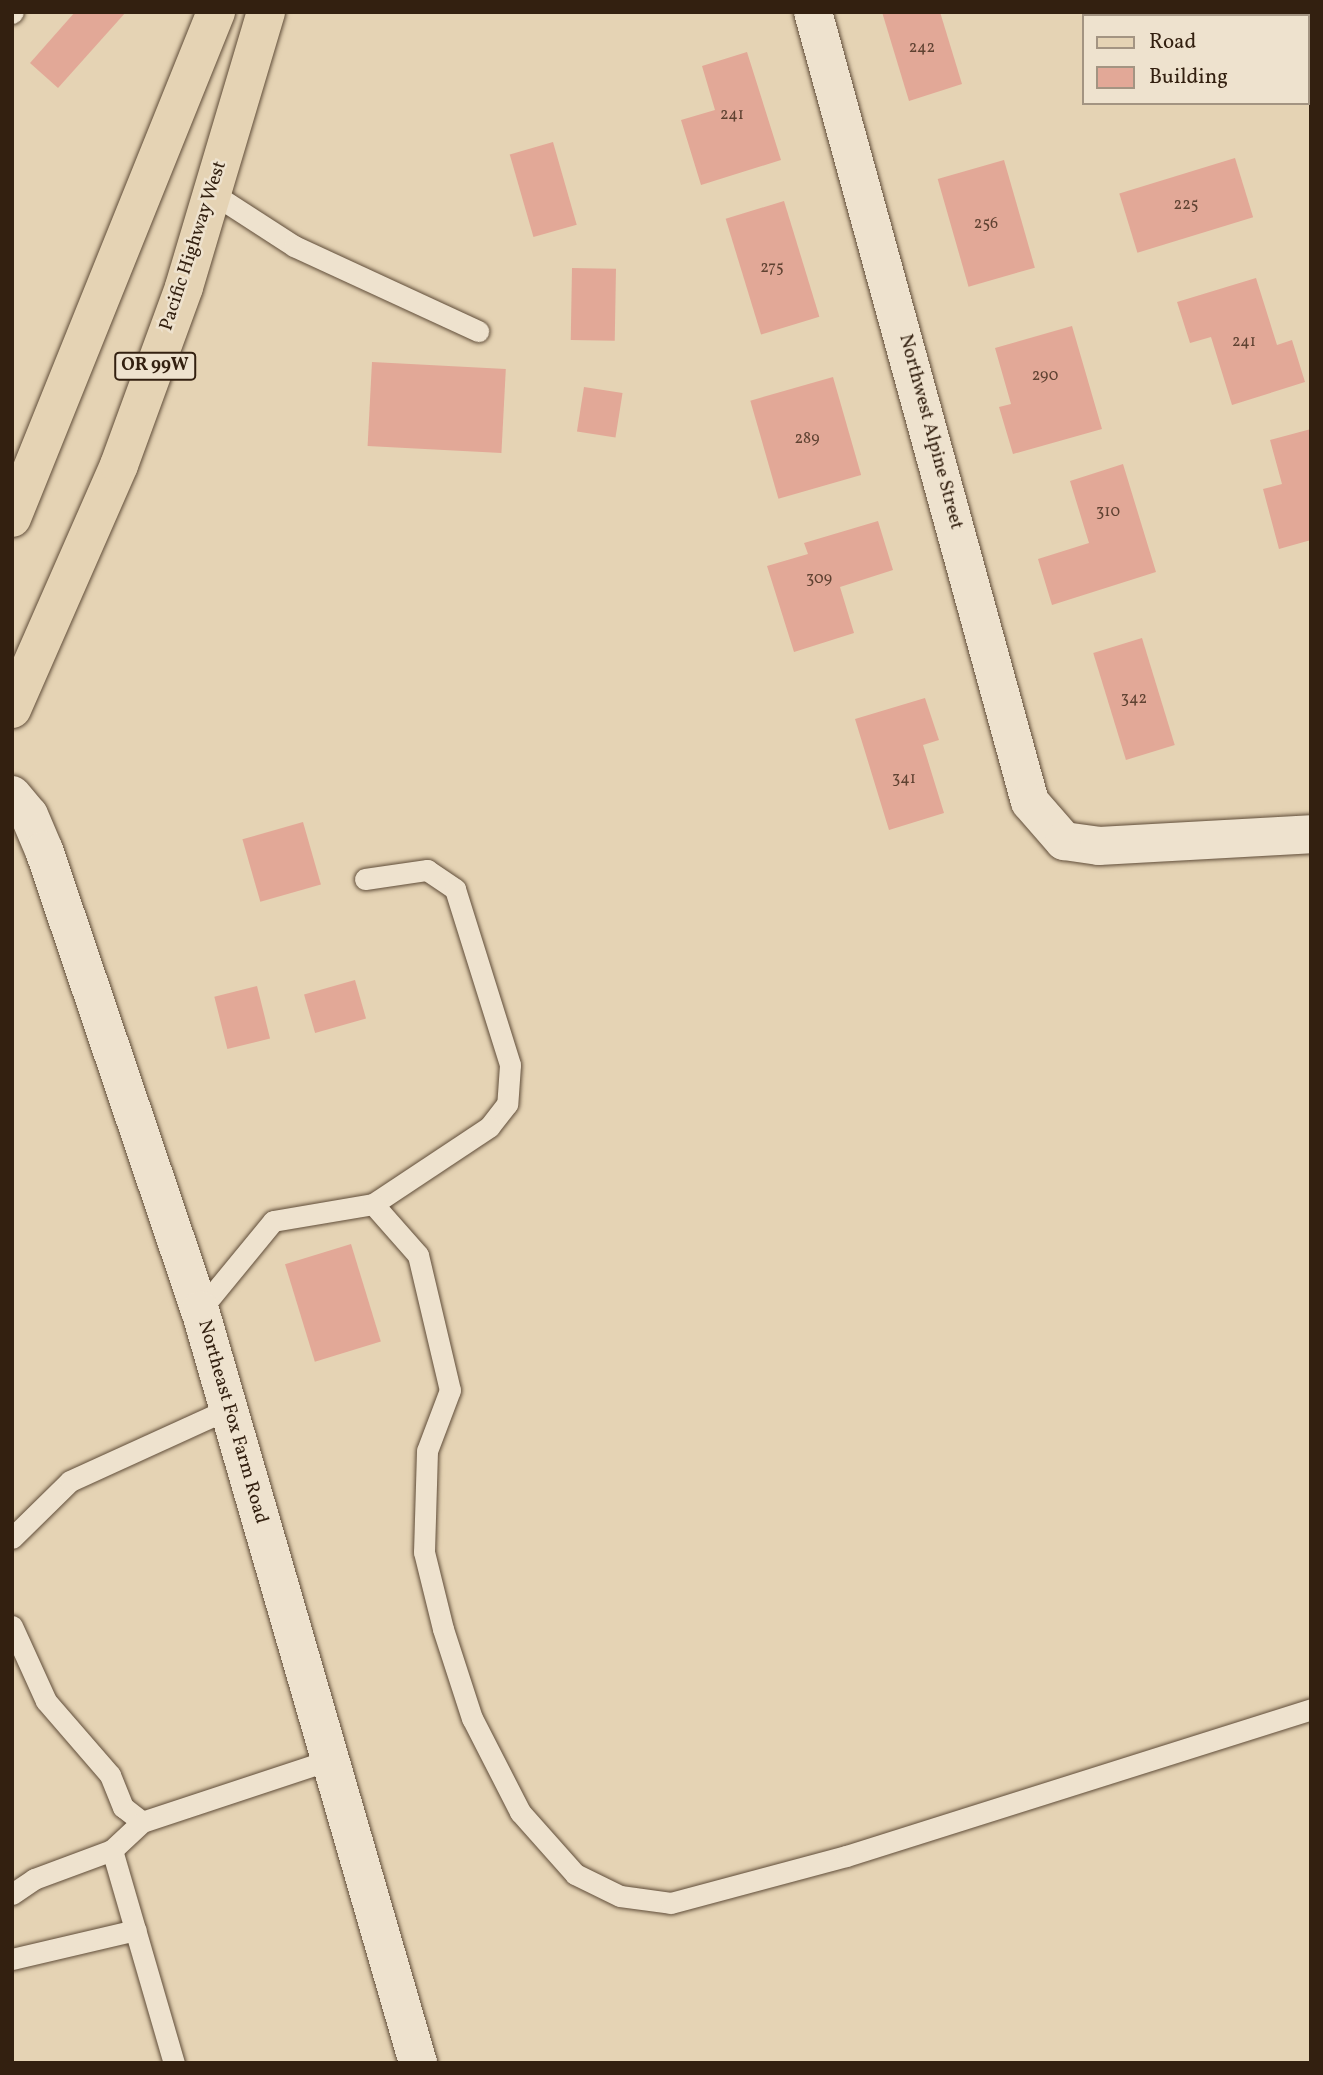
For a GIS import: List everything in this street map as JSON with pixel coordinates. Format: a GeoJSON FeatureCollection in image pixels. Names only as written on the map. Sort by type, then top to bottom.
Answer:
{"type":"FeatureCollection","features":[{"type":"Feature","properties":{"kind":"main road","name":"OR 99W"},"geometry":{"type":"LineString","coordinates":[[12,517],[216,12]]}},
{"type":"Feature","properties":{"kind":"main road","name":"Pacific Highway West"},"geometry":{"type":"LineString","coordinates":[[12,709],[119,465],[212,193],[266,12]]}},
{"type":"Feature","properties":{"kind":"street","name":"Northwest Alpine Street"},"geometry":{"type":"LineString","coordinates":[[813,12],[1030,802],[1064,841],[1099,846],[1311,834]]}},
{"type":"Feature","properties":{"kind":"street","name":"Northeast Fox Farm Road"},"geometry":{"type":"LineString","coordinates":[[12,795],[29,815],[44,850],[200,1310],[333,1759],[418,2063]]}},
{"type":"Feature","properties":{"kind":"lane"},"geometry":{"type":"LineString","coordinates":[[212,193],[295,246],[478,331]]}},
{"type":"Feature","properties":{"kind":"lane"},"geometry":{"type":"LineString","coordinates":[[200,1310],[272,1221],[373,1204],[489,1127],[507,1104],[510,1065],[455,889],[427,870],[365,879]]}},
{"type":"Feature","properties":{"kind":"lane"},"geometry":{"type":"LineString","coordinates":[[373,1204],[418,1255],[450,1390],[427,1451],[424,1552],[443,1629],[472,1718],[520,1812],[575,1874],[620,1896],[671,1903],[846,1856],[1311,1709]]}},
{"type":"Feature","properties":{"kind":"lane"},"geometry":{"type":"LineString","coordinates":[[12,1538],[70,1481],[228,1409]]}},
{"type":"Feature","properties":{"kind":"lane"},"geometry":{"type":"LineString","coordinates":[[12,1626],[46,1701],[110,1774],[123,1807],[142,1822]]}},
{"type":"Feature","properties":{"kind":"lane"},"geometry":{"type":"LineString","coordinates":[[12,1894],[34,1879],[112,1850],[142,1822],[333,1759]]}},
{"type":"Feature","properties":{"kind":"lane"},"geometry":{"type":"LineString","coordinates":[[112,1850],[174,2063]]}},
{"type":"Feature","properties":{"kind":"lane"},"geometry":{"type":"LineString","coordinates":[[12,1959],[136,1930]]}},
{"type":"Feature","properties":{"kind":"building"},"geometry":{"type":"Polygon","coordinates":[[[75,12],[126,12],[58,88],[30,63],[75,12]]]}},
{"type":"Feature","properties":{"kind":"building"},"geometry":{"type":"Polygon","coordinates":[[[882,12],[940,12],[962,84],[909,101],[882,12]]]}},
{"type":"Feature","properties":{"kind":"building"},"geometry":{"type":"Polygon","coordinates":[[[1149,12],[1210,12],[1210,14],[1149,12]]]}},
{"type":"Feature","properties":{"kind":"building"},"geometry":{"type":"Polygon","coordinates":[[[747,52],[781,160],[701,185],[681,120],[715,110],[702,66],[747,52]]]}},
{"type":"Feature","properties":{"kind":"building"},"geometry":{"type":"Polygon","coordinates":[[[553,142],[577,225],[533,237],[510,154],[553,142]]]}},
{"type":"Feature","properties":{"kind":"building"},"geometry":{"type":"Polygon","coordinates":[[[1235,158],[1253,217],[1137,253],[1119,193],[1235,158]]]}},
{"type":"Feature","properties":{"kind":"building"},"geometry":{"type":"Polygon","coordinates":[[[1004,160],[1035,268],[969,287],[938,179],[1004,160]]]}},
{"type":"Feature","properties":{"kind":"building"},"geometry":{"type":"Polygon","coordinates":[[[784,201],[819,317],[761,335],[726,219],[784,201]]]}},
{"type":"Feature","properties":{"kind":"building"},"geometry":{"type":"Polygon","coordinates":[[[572,268],[616,269],[615,341],[571,340],[572,268]]]}},
{"type":"Feature","properties":{"kind":"building"},"geometry":{"type":"Polygon","coordinates":[[[1256,278],[1277,345],[1292,340],[1305,382],[1232,405],[1211,337],[1190,343],[1177,302],[1256,278]]]}},
{"type":"Feature","properties":{"kind":"building"},"geometry":{"type":"Polygon","coordinates":[[[1072,326],[1102,429],[1013,454],[999,407],[1011,404],[995,348],[1072,326]]]}},
{"type":"Feature","properties":{"kind":"building"},"geometry":{"type":"Polygon","coordinates":[[[372,362],[506,369],[501,453],[368,446],[372,362]]]}},
{"type":"Feature","properties":{"kind":"building"},"geometry":{"type":"Polygon","coordinates":[[[833,377],[861,475],[778,499],[750,401],[833,377]]]}},
{"type":"Feature","properties":{"kind":"building"},"geometry":{"type":"Polygon","coordinates":[[[584,387],[623,393],[615,438],[577,431],[584,387]]]}},
{"type":"Feature","properties":{"kind":"building"},"geometry":{"type":"Polygon","coordinates":[[[1311,429],[1311,540],[1279,549],[1263,489],[1282,484],[1270,440],[1311,429]]]}},
{"type":"Feature","properties":{"kind":"building"},"geometry":{"type":"Polygon","coordinates":[[[1123,464],[1156,572],[1052,605],[1038,559],[1089,543],[1070,481],[1123,464]]]}},
{"type":"Feature","properties":{"kind":"building"},"geometry":{"type":"Polygon","coordinates":[[[878,521],[893,570],[840,587],[854,633],[794,652],[767,566],[808,554],[804,543],[878,521]]]}},
{"type":"Feature","properties":{"kind":"building"},"geometry":{"type":"Polygon","coordinates":[[[1142,638],[1175,745],[1126,760],[1093,653],[1142,638]]]}},
{"type":"Feature","properties":{"kind":"building"},"geometry":{"type":"Polygon","coordinates":[[[925,698],[939,740],[923,745],[944,813],[889,830],[855,719],[925,698]]]}},
{"type":"Feature","properties":{"kind":"building"},"geometry":{"type":"Polygon","coordinates":[[[303,822],[321,884],[260,902],[242,839],[303,822]]]}},
{"type":"Feature","properties":{"kind":"building"},"geometry":{"type":"Polygon","coordinates":[[[355,980],[366,1018],[315,1033],[304,995],[355,980]]]}},
{"type":"Feature","properties":{"kind":"building"},"geometry":{"type":"Polygon","coordinates":[[[257,986],[270,1038],[227,1049],[214,997],[257,986]]]}},
{"type":"Feature","properties":{"kind":"building"},"geometry":{"type":"Polygon","coordinates":[[[351,1244],[381,1342],[315,1362],[285,1264],[351,1244]]]}}]}
